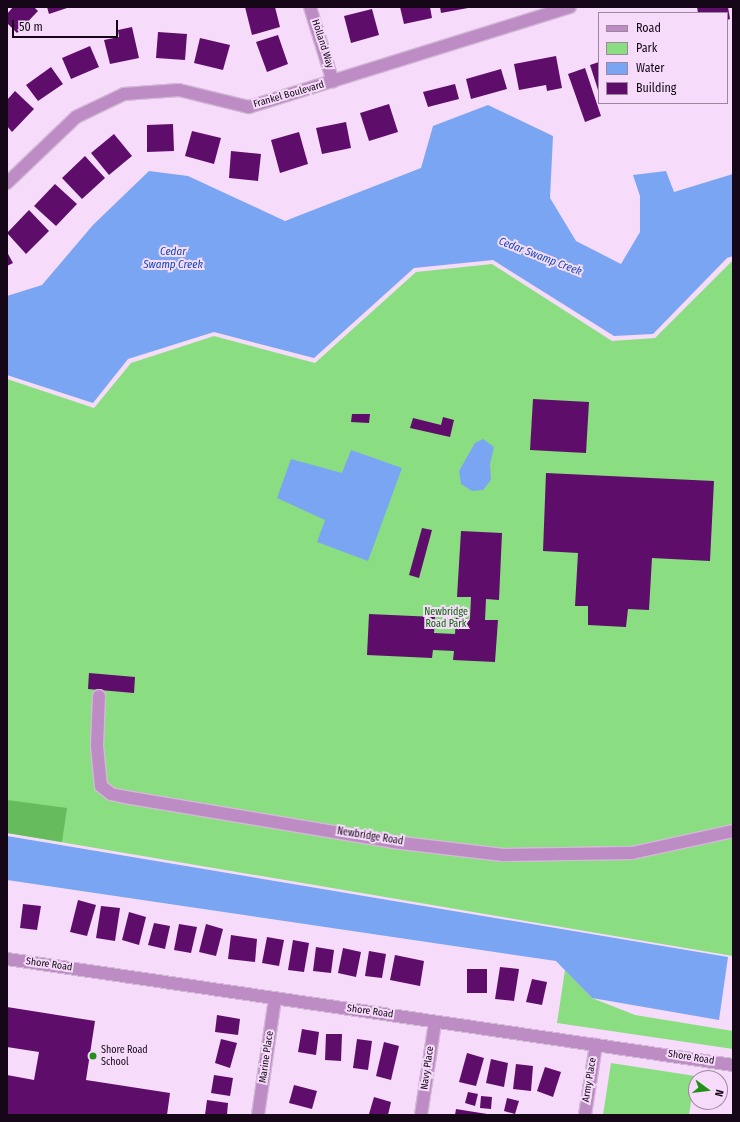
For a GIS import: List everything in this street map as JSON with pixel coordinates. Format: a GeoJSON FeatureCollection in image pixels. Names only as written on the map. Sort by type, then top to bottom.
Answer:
{"type":"FeatureCollection","features":[{"type":"Feature","properties":{"kind":"street","name":"Holland Way"},"geometry":{"type":"LineString","coordinates":[[310,7],[333,82]]}},
{"type":"Feature","properties":{"kind":"street","name":"Frankel Boulevard"},"geometry":{"type":"LineString","coordinates":[[7,183],[76,117],[124,94],[179,90],[249,107],[570,7]]}},
{"type":"Feature","properties":{"kind":"street","name":"Newbridge Road"},"geometry":{"type":"LineString","coordinates":[[99,696],[97,746],[100,786],[111,794],[125,797],[393,842],[503,854],[632,853],[733,831]]}},
{"type":"Feature","properties":{"kind":"street","name":"Shore Road"},"geometry":{"type":"LineString","coordinates":[[7,959],[733,1065]]}},
{"type":"Feature","properties":{"kind":"street","name":"Marine Place"},"geometry":{"type":"LineString","coordinates":[[258,1115],[275,998]]}},
{"type":"Feature","properties":{"kind":"street","name":"Navy Place"},"geometry":{"type":"LineString","coordinates":[[422,1115],[435,1022]]}},
{"type":"Feature","properties":{"kind":"street","name":"Army Place"},"geometry":{"type":"LineString","coordinates":[[585,1115],[596,1045]]}},
{"type":"Feature","properties":{"kind":"green space","name":"Newbridge Road Park"},"geometry":{"type":"Polygon","coordinates":[[[733,260],[733,956],[7,833],[7,379],[94,408],[131,363],[214,336],[315,363],[416,272],[492,264],[612,341],[655,338],[733,260]]]}},
{"type":"Feature","properties":{"kind":"green space"},"geometry":{"type":"Polygon","coordinates":[[[7,800],[67,808],[62,842],[7,833],[7,800]]]}},
{"type":"Feature","properties":{"kind":"green space"},"geometry":{"type":"Polygon","coordinates":[[[565,970],[592,998],[635,1015],[733,1031],[733,1049],[557,1023],[565,970]]]}},
{"type":"Feature","properties":{"kind":"green space"},"geometry":{"type":"Polygon","coordinates":[[[611,1063],[688,1075],[689,1115],[603,1115],[611,1063]]]}},
{"type":"Feature","properties":{"kind":"water","name":"Cedar Swamp Creek"},"geometry":{"type":"Polygon","coordinates":[[[488,105],[553,136],[550,198],[576,241],[621,264],[640,232],[640,196],[633,175],[666,171],[674,192],[733,174],[733,256],[727,258],[653,334],[614,336],[493,260],[414,268],[314,358],[214,332],[128,359],[93,403],[7,375],[7,296],[42,285],[93,225],[149,171],[188,176],[285,221],[421,168],[433,126],[488,105]]]}},
{"type":"Feature","properties":{"kind":"water"},"geometry":{"type":"Polygon","coordinates":[[[483,439],[494,447],[490,464],[491,480],[483,490],[472,491],[461,484],[459,471],[475,443],[483,439]]]}},
{"type":"Feature","properties":{"kind":"water"},"geometry":{"type":"Polygon","coordinates":[[[351,450],[402,468],[368,561],[317,542],[325,520],[277,498],[291,459],[342,473],[351,450]]]}},
{"type":"Feature","properties":{"kind":"water"},"geometry":{"type":"Polygon","coordinates":[[[7,836],[728,957],[719,1020],[592,998],[556,961],[7,880],[7,836]]]}},
{"type":"Feature","properties":{"kind":"building"},"geometry":{"type":"Polygon","coordinates":[[[13,7],[34,7],[38,11],[17,33],[7,23],[7,14],[13,7]]]}},
{"type":"Feature","properties":{"kind":"building"},"geometry":{"type":"Polygon","coordinates":[[[47,7],[70,7],[49,14],[47,7]]]}},
{"type":"Feature","properties":{"kind":"building"},"geometry":{"type":"Polygon","coordinates":[[[245,7],[275,7],[280,27],[252,35],[245,7]]]}},
{"type":"Feature","properties":{"kind":"building"},"geometry":{"type":"Polygon","coordinates":[[[400,7],[430,7],[432,18],[404,24],[400,7]]]}},
{"type":"Feature","properties":{"kind":"building"},"geometry":{"type":"Polygon","coordinates":[[[440,7],[468,7],[468,8],[441,13],[440,7]]]}},
{"type":"Feature","properties":{"kind":"building"},"geometry":{"type":"Polygon","coordinates":[[[697,7],[728,7],[730,19],[728,20],[728,12],[698,12],[697,7]]]}},
{"type":"Feature","properties":{"kind":"building"},"geometry":{"type":"Polygon","coordinates":[[[372,9],[379,35],[351,43],[344,16],[372,9]]]}},
{"type":"Feature","properties":{"kind":"building"},"geometry":{"type":"Polygon","coordinates":[[[132,27],[139,58],[110,64],[104,40],[119,37],[118,30],[132,27]]]}},
{"type":"Feature","properties":{"kind":"building"},"geometry":{"type":"Polygon","coordinates":[[[158,32],[187,34],[185,60],[156,58],[158,32]]]}},
{"type":"Feature","properties":{"kind":"building"},"geometry":{"type":"Polygon","coordinates":[[[278,35],[288,64],[267,72],[256,42],[278,35]]]}},
{"type":"Feature","properties":{"kind":"building"},"geometry":{"type":"Polygon","coordinates":[[[200,38],[230,45],[223,70],[194,63],[200,38]]]}},
{"type":"Feature","properties":{"kind":"building"},"geometry":{"type":"Polygon","coordinates":[[[90,46],[99,67],[71,79],[62,58],[90,46]]]}},
{"type":"Feature","properties":{"kind":"building"},"geometry":{"type":"Polygon","coordinates":[[[556,56],[562,88],[547,91],[546,85],[519,90],[514,64],[556,56]]]}},
{"type":"Feature","properties":{"kind":"building"},"geometry":{"type":"Polygon","coordinates":[[[598,62],[598,90],[590,65],[598,62]]]}},
{"type":"Feature","properties":{"kind":"building"},"geometry":{"type":"Polygon","coordinates":[[[51,67],[63,84],[38,101],[26,85],[51,67]]]}},
{"type":"Feature","properties":{"kind":"building"},"geometry":{"type":"Polygon","coordinates":[[[585,68],[601,116],[585,122],[568,74],[585,68]]]}},
{"type":"Feature","properties":{"kind":"building"},"geometry":{"type":"Polygon","coordinates":[[[501,69],[507,89],[471,99],[466,79],[501,69]]]}},
{"type":"Feature","properties":{"kind":"building"},"geometry":{"type":"Polygon","coordinates":[[[455,84],[459,99],[428,107],[423,92],[455,84]]]}},
{"type":"Feature","properties":{"kind":"building"},"geometry":{"type":"Polygon","coordinates":[[[15,91],[34,109],[12,132],[7,126],[7,100],[15,91]]]}},
{"type":"Feature","properties":{"kind":"building"},"geometry":{"type":"Polygon","coordinates":[[[389,104],[398,132],[369,141],[360,113],[389,104]]]}},
{"type":"Feature","properties":{"kind":"building"},"geometry":{"type":"Polygon","coordinates":[[[346,122],[351,148],[322,154],[316,128],[346,122]]]}},
{"type":"Feature","properties":{"kind":"building"},"geometry":{"type":"Polygon","coordinates":[[[173,124],[174,151],[147,152],[147,125],[173,124]]]}},
{"type":"Feature","properties":{"kind":"building"},"geometry":{"type":"Polygon","coordinates":[[[192,131],[221,138],[214,164],[185,156],[192,131]]]}},
{"type":"Feature","properties":{"kind":"building"},"geometry":{"type":"Polygon","coordinates":[[[299,132],[308,164],[280,173],[271,140],[299,132]]]}},
{"type":"Feature","properties":{"kind":"building"},"geometry":{"type":"Polygon","coordinates":[[[114,134],[132,156],[109,175],[91,153],[114,134]]]}},
{"type":"Feature","properties":{"kind":"building"},"geometry":{"type":"Polygon","coordinates":[[[231,151],[261,154],[258,181],[229,178],[231,151]]]}},
{"type":"Feature","properties":{"kind":"building"},"geometry":{"type":"Polygon","coordinates":[[[85,156],[105,178],[82,199],[62,178],[85,156]]]}},
{"type":"Feature","properties":{"kind":"building"},"geometry":{"type":"Polygon","coordinates":[[[55,184],[77,204],[56,226],[34,206],[55,184]]]}},
{"type":"Feature","properties":{"kind":"building"},"geometry":{"type":"Polygon","coordinates":[[[29,210],[49,231],[26,254],[7,233],[29,210]]]}},
{"type":"Feature","properties":{"kind":"building"},"geometry":{"type":"Polygon","coordinates":[[[7,252],[13,263],[7,266],[7,252]]]}},
{"type":"Feature","properties":{"kind":"building"},"geometry":{"type":"Polygon","coordinates":[[[533,399],[589,402],[586,453],[530,450],[533,399]]]}},
{"type":"Feature","properties":{"kind":"building"},"geometry":{"type":"Polygon","coordinates":[[[352,414],[370,414],[369,423],[351,422],[352,414]]]}},
{"type":"Feature","properties":{"kind":"building"},"geometry":{"type":"Polygon","coordinates":[[[443,417],[454,420],[450,437],[410,428],[413,418],[441,425],[443,417]]]}},
{"type":"Feature","properties":{"kind":"building"},"geometry":{"type":"Polygon","coordinates":[[[546,473],[714,481],[710,561],[652,558],[649,610],[628,609],[626,627],[588,625],[588,606],[575,606],[578,553],[543,551],[546,473]]]}},
{"type":"Feature","properties":{"kind":"building"},"geometry":{"type":"Polygon","coordinates":[[[422,528],[432,530],[419,578],[409,575],[422,528]]]}},
{"type":"Feature","properties":{"kind":"building"},"geometry":{"type":"Polygon","coordinates":[[[461,531],[502,533],[499,600],[486,599],[485,620],[498,620],[495,662],[453,660],[454,651],[433,650],[432,658],[367,655],[369,614],[435,617],[434,633],[455,634],[456,618],[470,619],[471,597],[457,597],[461,531]]]}},
{"type":"Feature","properties":{"kind":"building"},"geometry":{"type":"Polygon","coordinates":[[[89,673],[135,677],[134,693],[88,689],[89,673]]]}},
{"type":"Feature","properties":{"kind":"building"},"geometry":{"type":"Polygon","coordinates":[[[78,900],[96,905],[87,936],[70,932],[78,900]]]}},
{"type":"Feature","properties":{"kind":"building"},"geometry":{"type":"Polygon","coordinates":[[[23,904],[41,906],[37,930],[20,928],[23,904]]]}},
{"type":"Feature","properties":{"kind":"building"},"geometry":{"type":"Polygon","coordinates":[[[101,906],[120,908],[115,941],[96,938],[101,906]]]}},
{"type":"Feature","properties":{"kind":"building"},"geometry":{"type":"Polygon","coordinates":[[[129,912],[146,917],[139,945],[122,940],[129,912]]]}},
{"type":"Feature","properties":{"kind":"building"},"geometry":{"type":"Polygon","coordinates":[[[154,923],[170,926],[165,949],[148,945],[154,923]]]}},
{"type":"Feature","properties":{"kind":"building"},"geometry":{"type":"Polygon","coordinates":[[[179,924],[197,927],[191,953],[174,950],[179,924]]]}},
{"type":"Feature","properties":{"kind":"building"},"geometry":{"type":"Polygon","coordinates":[[[206,924],[223,929],[216,956],[199,952],[206,924]]]}},
{"type":"Feature","properties":{"kind":"building"},"geometry":{"type":"Polygon","coordinates":[[[231,935],[257,939],[255,962],[228,959],[231,935]]]}},
{"type":"Feature","properties":{"kind":"building"},"geometry":{"type":"Polygon","coordinates":[[[267,937],[284,940],[279,966],[262,963],[267,937]]]}},
{"type":"Feature","properties":{"kind":"building"},"geometry":{"type":"Polygon","coordinates":[[[293,940],[309,943],[304,972],[288,970],[293,940]]]}},
{"type":"Feature","properties":{"kind":"building"},"geometry":{"type":"Polygon","coordinates":[[[316,947],[334,950],[331,973],[313,971],[316,947]]]}},
{"type":"Feature","properties":{"kind":"building"},"geometry":{"type":"Polygon","coordinates":[[[343,948],[361,952],[356,977],[338,973],[343,948]]]}},
{"type":"Feature","properties":{"kind":"building"},"geometry":{"type":"Polygon","coordinates":[[[369,951],[386,954],[382,978],[365,976],[369,951]]]}},
{"type":"Feature","properties":{"kind":"building"},"geometry":{"type":"Polygon","coordinates":[[[395,955],[424,961],[420,986],[390,980],[395,955]]]}},
{"type":"Feature","properties":{"kind":"building"},"geometry":{"type":"Polygon","coordinates":[[[500,967],[519,969],[514,1001],[495,999],[500,967]]]}},
{"type":"Feature","properties":{"kind":"building"},"geometry":{"type":"Polygon","coordinates":[[[467,969],[487,969],[487,993],[467,993],[467,969]]]}},
{"type":"Feature","properties":{"kind":"building"},"geometry":{"type":"Polygon","coordinates":[[[532,979],[547,982],[542,1005],[526,1002],[532,979]]]}},
{"type":"Feature","properties":{"kind":"building"},"geometry":{"type":"Polygon","coordinates":[[[7,1007],[95,1021],[86,1080],[170,1093],[167,1115],[7,1115],[7,1075],[34,1080],[39,1052],[7,1047],[7,1007]]]}},
{"type":"Feature","properties":{"kind":"building"},"geometry":{"type":"Polygon","coordinates":[[[217,1015],[240,1019],[238,1035],[215,1032],[217,1015]]]}},
{"type":"Feature","properties":{"kind":"building"},"geometry":{"type":"Polygon","coordinates":[[[302,1029],[319,1032],[316,1055],[298,1052],[302,1029]]]}},
{"type":"Feature","properties":{"kind":"building"},"geometry":{"type":"Polygon","coordinates":[[[326,1034],[342,1034],[341,1061],[325,1060],[326,1034]]]}},
{"type":"Feature","properties":{"kind":"building"},"geometry":{"type":"Polygon","coordinates":[[[221,1039],[237,1043],[230,1068],[215,1063],[221,1039]]]}},
{"type":"Feature","properties":{"kind":"building"},"geometry":{"type":"Polygon","coordinates":[[[357,1039],[372,1041],[368,1070],[353,1068],[357,1039]]]}},
{"type":"Feature","properties":{"kind":"building"},"geometry":{"type":"Polygon","coordinates":[[[384,1042],[399,1046],[391,1080],[376,1076],[384,1042]]]}},
{"type":"Feature","properties":{"kind":"building"},"geometry":{"type":"Polygon","coordinates":[[[467,1053],[484,1058],[476,1086],[459,1082],[467,1053]]]}},
{"type":"Feature","properties":{"kind":"building"},"geometry":{"type":"Polygon","coordinates":[[[491,1059],[508,1063],[504,1087],[486,1083],[491,1059]]]}},
{"type":"Feature","properties":{"kind":"building"},"geometry":{"type":"Polygon","coordinates":[[[516,1064],[533,1066],[531,1091],[513,1089],[516,1064]]]}},
{"type":"Feature","properties":{"kind":"building"},"geometry":{"type":"Polygon","coordinates":[[[545,1067],[561,1072],[553,1097],[537,1091],[545,1067]]]}},
{"type":"Feature","properties":{"kind":"building"},"geometry":{"type":"Polygon","coordinates":[[[214,1075],[233,1078],[230,1096],[211,1093],[214,1075]]]}},
{"type":"Feature","properties":{"kind":"building"},"geometry":{"type":"Polygon","coordinates":[[[294,1085],[317,1091],[312,1109],[289,1103],[294,1085]]]}},
{"type":"Feature","properties":{"kind":"building"},"geometry":{"type":"Polygon","coordinates":[[[468,1092],[478,1094],[475,1106],[465,1103],[468,1092]]]}},
{"type":"Feature","properties":{"kind":"building"},"geometry":{"type":"Polygon","coordinates":[[[481,1096],[492,1097],[491,1109],[480,1108],[481,1096]]]}},
{"type":"Feature","properties":{"kind":"building"},"geometry":{"type":"Polygon","coordinates":[[[374,1097],[391,1102],[388,1115],[369,1114],[374,1097]]]}},
{"type":"Feature","properties":{"kind":"building"},"geometry":{"type":"Polygon","coordinates":[[[507,1098],[519,1101],[515,1114],[504,1111],[507,1098]]]}},
{"type":"Feature","properties":{"kind":"building"},"geometry":{"type":"Polygon","coordinates":[[[207,1100],[228,1103],[227,1115],[205,1115],[207,1100]]]}},
{"type":"Feature","properties":{"kind":"building"},"geometry":{"type":"Polygon","coordinates":[[[456,1109],[487,1114],[455,1115],[456,1109]]]}},
{"type":"Feature","properties":{"kind":"place","name":"Shore Road School"},"geometry":{"type":"Point","coordinates":[93,1056]}}]}
